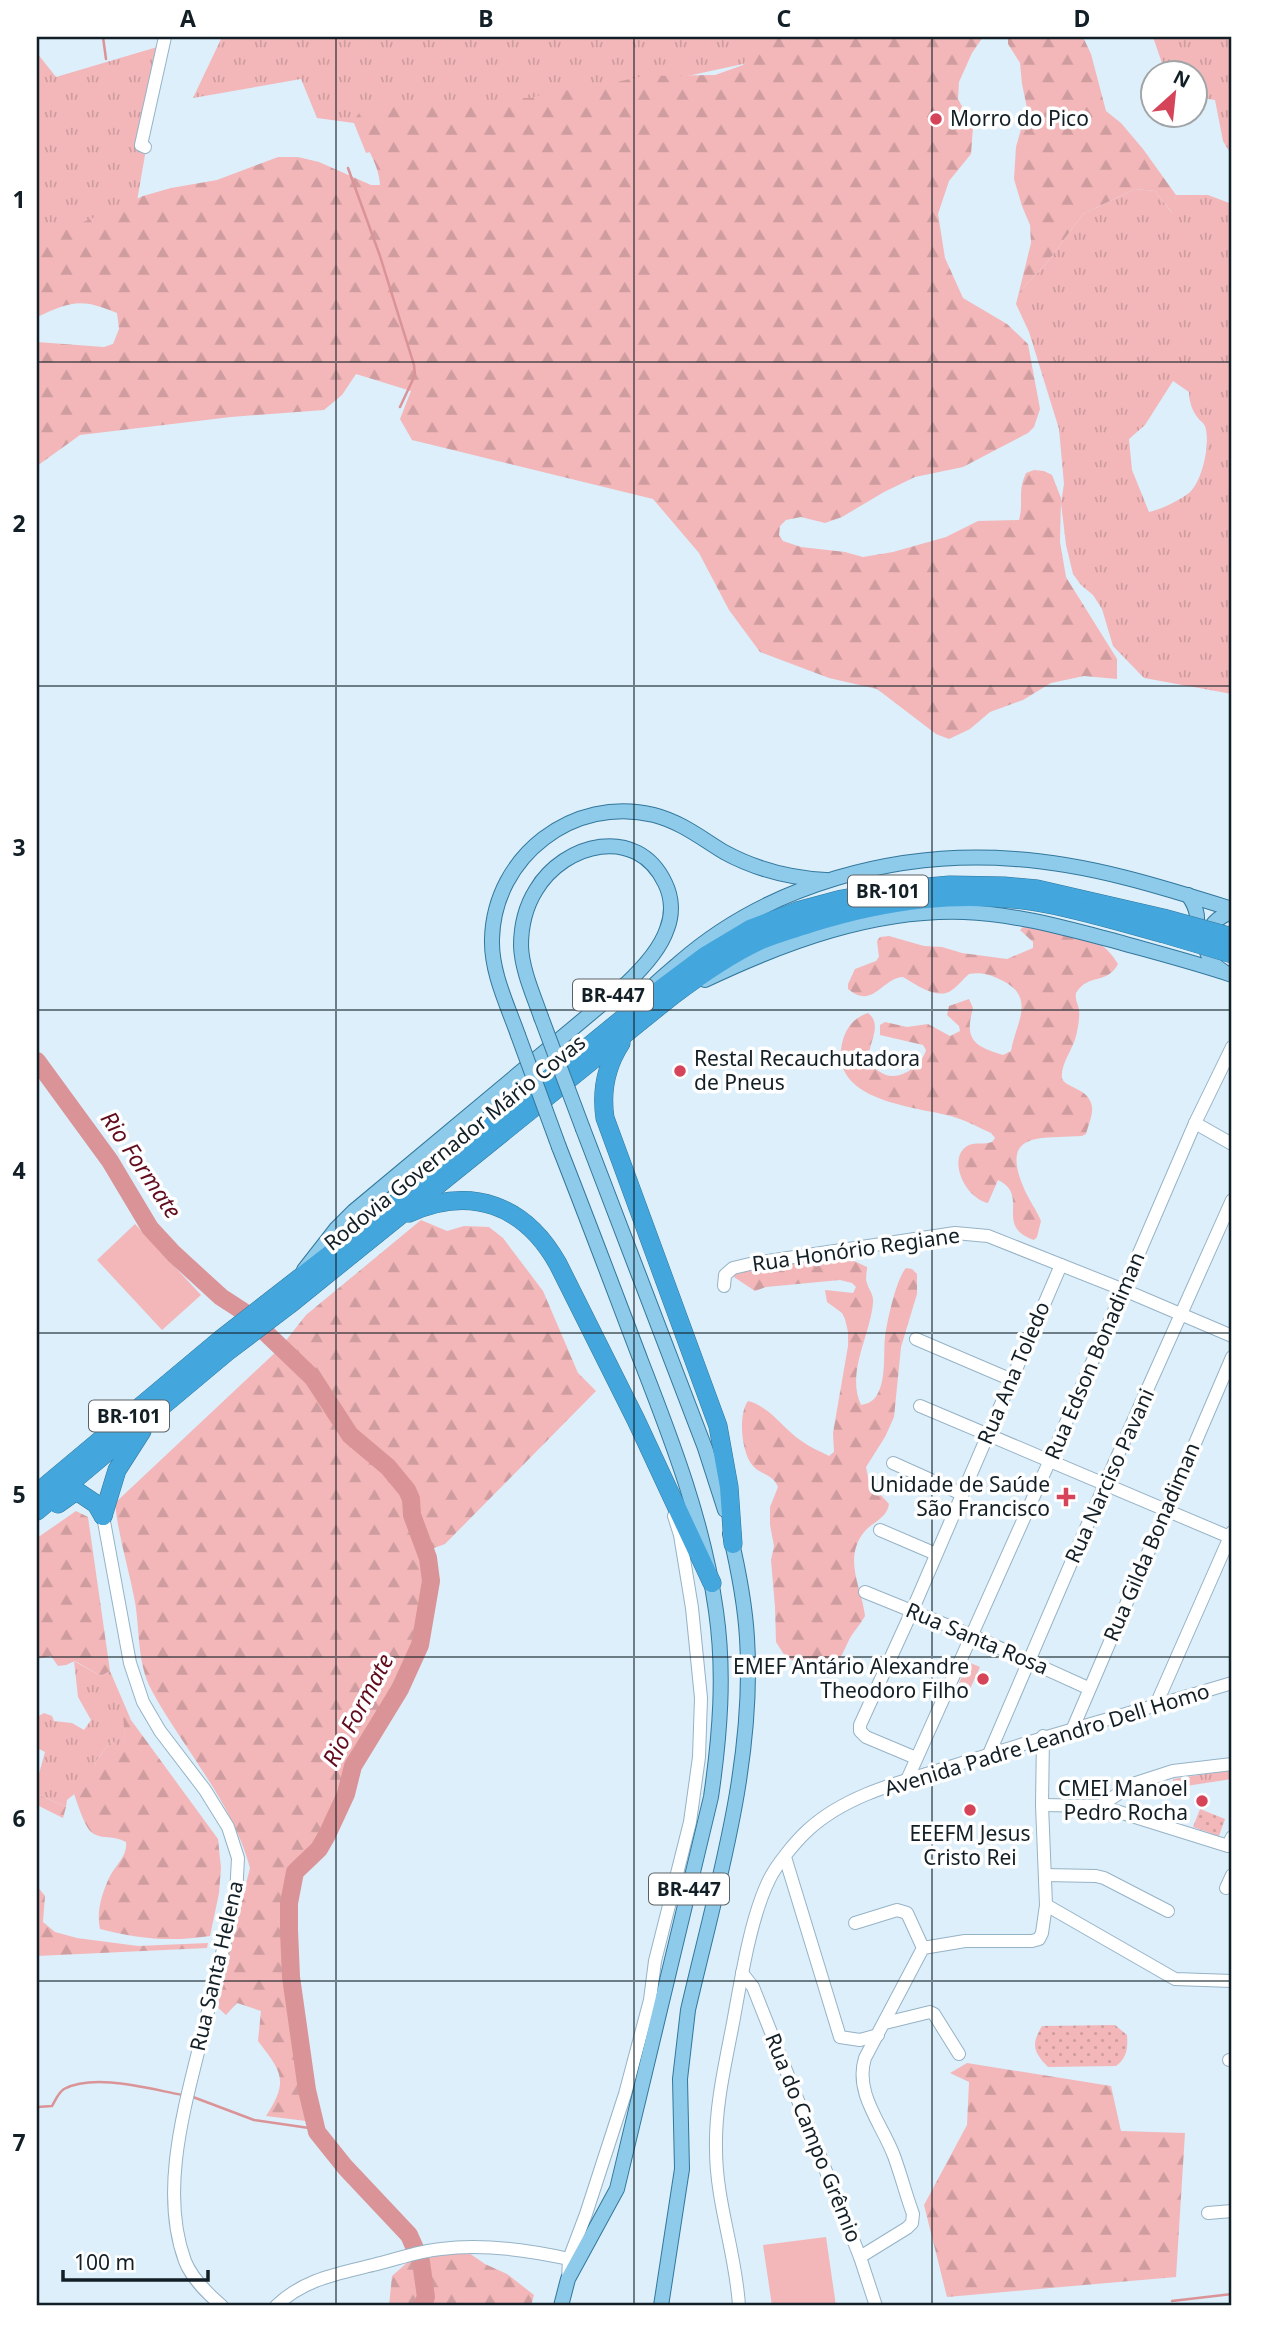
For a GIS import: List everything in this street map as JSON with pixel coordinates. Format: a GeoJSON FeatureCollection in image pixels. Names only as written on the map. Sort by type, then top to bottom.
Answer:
{"type":"FeatureCollection","features":[{"type":"Feature","properties":{"kind":"highway","name":"Rodovia Governador Mário Covas"},"geometry":{"type":"LineString","coordinates":[[283,1300],[297,1280],[424,1181],[638,1006],[705,956],[750,929],[797,911],[842,899],[893,890],[950,885],[1004,886],[1065,894],[1162,925],[1232,954]]}},
{"type":"Feature","properties":{"kind":"highway","name":"Rodovia Governador Mário Covas"},"geometry":{"type":"LineString","coordinates":[[37,1493],[283,1300],[388,1225],[672,996],[711,968],[758,941],[895,901],[944,897],[1035,902],[1232,937]]}},
{"type":"Feature","properties":{"kind":"highway"},"geometry":{"type":"LineString","coordinates":[[635,1027],[620,1044],[610,1064],[603,1096],[605,1118],[718,1426],[730,1487],[733,1544]]}},
{"type":"Feature","properties":{"kind":"highway"},"geometry":{"type":"LineString","coordinates":[[388,1225],[425,1207],[465,1201],[502,1206],[530,1227],[546,1244],[661,1472],[712,1583]]}},
{"type":"Feature","properties":{"kind":"highway","name":"Rodovia Governador Mário Covas"},"geometry":{"type":"LineString","coordinates":[[37,1511],[155,1412],[224,1346]]}},
{"type":"Feature","properties":{"kind":"highway"},"geometry":{"type":"LineString","coordinates":[[103,1516],[119,1466],[155,1412]]}},
{"type":"Feature","properties":{"kind":"highway"},"geometry":{"type":"LineString","coordinates":[[37,1522],[78,1492],[96,1504],[103,1516]]}},
{"type":"Feature","properties":{"kind":"main road","name":"BR-447"},"geometry":{"type":"LineString","coordinates":[[568,2279],[617,2189],[704,1826],[715,1767],[721,1684],[719,1635],[712,1583],[683,1470],[559,1147],[494,964],[492,938],[495,912],[503,887],[517,865],[535,845],[564,825],[583,817],[611,812],[653,815],[680,824],[727,853],[760,868],[795,877],[831,880]]}},
{"type":"Feature","properties":{"kind":"main road","name":"BR-447"},"geometry":{"type":"LineString","coordinates":[[297,1280],[336,1229],[354,1211],[626,984],[649,959],[667,931],[671,904],[667,887],[658,871],[638,853],[612,846],[582,850],[555,866],[534,893],[525,914],[521,948],[524,968],[541,1017],[583,1129],[705,1448],[723,1502],[744,1606],[747,1640],[744,1741],[728,1842],[688,2010],[680,2080],[681,2185],[661,2306]]}},
{"type":"Feature","properties":{"kind":"main road"},"geometry":{"type":"LineString","coordinates":[[638,1006],[653,985],[699,945],[741,917],[780,898],[831,880],[918,862],[984,858],[1070,866],[1188,895],[1232,911]]}},
{"type":"Feature","properties":{"kind":"main road"},"geometry":{"type":"LineString","coordinates":[[1160,954],[1179,950],[1193,937],[1198,918],[1188,895]]}},
{"type":"Feature","properties":{"kind":"main road"},"geometry":{"type":"LineString","coordinates":[[1229,974],[1210,960],[1206,940],[1208,930],[1214,922],[1232,911]]}},
{"type":"Feature","properties":{"kind":"main road"},"geometry":{"type":"LineString","coordinates":[[672,996],[758,955],[800,940],[889,917],[936,912],[1000,915],[1047,923],[1229,974]]}},
{"type":"Feature","properties":{"kind":"main road"},"geometry":{"type":"LineString","coordinates":[[561,2306],[568,2279]]}},
{"type":"Feature","properties":{"kind":"street"},"geometry":{"type":"LineString","coordinates":[[145,147],[141,145],[164,37]]}},
{"type":"Feature","properties":{"kind":"street","name":"Rua Edson Bonadiman"},"geometry":{"type":"LineString","coordinates":[[908,1780],[1195,1123],[1232,1047]]}},
{"type":"Feature","properties":{"kind":"street"},"geometry":{"type":"LineString","coordinates":[[1195,1123],[1232,1143]]}},
{"type":"Feature","properties":{"kind":"street","name":"Rua Narciso Pavani"},"geometry":{"type":"LineString","coordinates":[[989,1754],[1105,1484],[1232,1200]]}},
{"type":"Feature","properties":{"kind":"street","name":"Rua Honório Regiane"},"geometry":{"type":"LineString","coordinates":[[724,1286],[725,1275],[733,1268],[955,1233],[974,1233],[988,1236],[1124,1290],[1232,1336]]}},
{"type":"Feature","properties":{"kind":"street","name":"Rua Ana Toledo"},"geometry":{"type":"LineString","coordinates":[[916,1758],[866,1737],[860,1731],[860,1725],[912,1611],[1060,1265]]}},
{"type":"Feature","properties":{"kind":"street"},"geometry":{"type":"LineString","coordinates":[[916,1339],[1012,1380]]}},
{"type":"Feature","properties":{"kind":"street","name":"Rua Gilda Bonadiman"},"geometry":{"type":"LineString","coordinates":[[1073,1728],[1232,1357]]}},
{"type":"Feature","properties":{"kind":"street"},"geometry":{"type":"LineString","coordinates":[[920,1406],[1231,1536],[1155,1707]]}},
{"type":"Feature","properties":{"kind":"street"},"geometry":{"type":"LineString","coordinates":[[893,1463],[962,1494]]}},
{"type":"Feature","properties":{"kind":"street"},"geometry":{"type":"LineString","coordinates":[[568,2279],[569,2259],[612,2134],[650,2000],[655,1961],[688,1829],[699,1757],[701,1698],[692,1608],[680,1535],[661,1472]]}},
{"type":"Feature","properties":{"kind":"street","name":"Rua Santa Helena"},"geometry":{"type":"LineString","coordinates":[[103,1516],[130,1663],[143,1702],[160,1731],[205,1790],[228,1827],[238,1858],[236,1896],[178,2133],[175,2199],[178,2237],[186,2264],[198,2283],[222,2306]]}},
{"type":"Feature","properties":{"kind":"street"},"geometry":{"type":"LineString","coordinates":[[880,1530],[936,1554]]}},
{"type":"Feature","properties":{"kind":"street","name":"Rua Santa Rosa"},"geometry":{"type":"LineString","coordinates":[[865,1592],[971,1635],[1088,1688]]}},
{"type":"Feature","properties":{"kind":"street","name":"Avenida Padre Leandro Dell Homo"},"geometry":{"type":"LineString","coordinates":[[739,2306],[719,2191],[716,2142],[720,2096],[742,1973],[759,1910],[769,1879],[785,1857],[806,1831],[825,1816],[879,1790],[1043,1736],[1232,1684]]}},
{"type":"Feature","properties":{"kind":"street"},"geometry":{"type":"LineString","coordinates":[[923,1948],[965,1941],[1039,1939],[1046,1905],[1042,1805],[1043,1736]]}},
{"type":"Feature","properties":{"kind":"street"},"geometry":{"type":"LineString","coordinates":[[1100,1806],[1133,1784],[1173,1772],[1232,1764]]}},
{"type":"Feature","properties":{"kind":"street"},"geometry":{"type":"LineString","coordinates":[[1042,1805],[1100,1806],[1231,1844]]}},
{"type":"Feature","properties":{"kind":"street"},"geometry":{"type":"LineString","coordinates":[[785,1857],[839,2037],[860,2040],[881,2029],[930,2012],[934,2014],[959,2054]]}},
{"type":"Feature","properties":{"kind":"street"},"geometry":{"type":"LineString","coordinates":[[1045,1875],[1104,1878],[1168,1911]]}},
{"type":"Feature","properties":{"kind":"street"},"geometry":{"type":"LineString","coordinates":[[1226,1888],[1232,1875]]}},
{"type":"Feature","properties":{"kind":"street"},"geometry":{"type":"LineString","coordinates":[[1046,1905],[1175,1979],[1232,1981]]}},
{"type":"Feature","properties":{"kind":"street"},"geometry":{"type":"LineString","coordinates":[[855,1923],[903,1910],[907,1913],[923,1948]]}},
{"type":"Feature","properties":{"kind":"street"},"geometry":{"type":"LineString","coordinates":[[860,2257],[907,2228],[912,2222],[913,2214],[893,2154],[862,2080],[865,2058],[923,1948]]}},
{"type":"Feature","properties":{"kind":"street","name":"Rua do Campo Grêmio"},"geometry":{"type":"LineString","coordinates":[[742,1973],[753,1987],[860,2257],[876,2306]]}},
{"type":"Feature","properties":{"kind":"street"},"geometry":{"type":"LineString","coordinates":[[1208,2213],[1232,2211]]}},
{"type":"Feature","properties":{"kind":"street"},"geometry":{"type":"LineString","coordinates":[[276,2306],[291,2292],[342,2272],[435,2250],[480,2248],[528,2251],[569,2259]]}},
{"type":"Feature","properties":{"kind":"green space"},"geometry":{"type":"Polygon","coordinates":[[[222,37],[784,37],[794,53],[664,81],[366,153],[354,123],[317,118],[301,79],[193,98],[222,37]]]}},
{"type":"Feature","properties":{"kind":"green space"},"geometry":{"type":"Polygon","coordinates":[[[754,37],[983,37],[972,53],[959,82],[958,99],[973,127],[971,154],[949,181],[938,214],[945,258],[963,298],[1007,324],[1028,344],[1040,409],[1034,427],[1028,433],[963,467],[915,477],[842,517],[825,523],[801,517],[786,520],[780,526],[779,535],[783,541],[801,547],[863,557],[893,552],[946,537],[978,521],[1019,520],[1026,473],[1044,471],[1052,475],[1061,498],[1060,542],[1066,577],[1117,659],[1117,679],[1084,676],[1051,683],[1023,700],[990,712],[970,729],[949,739],[936,734],[877,689],[829,678],[760,652],[729,610],[699,553],[653,499],[412,440],[400,419],[411,391],[356,374],[342,395],[324,410],[231,417],[80,435],[37,466],[37,342],[104,347],[113,344],[119,329],[117,313],[85,303],[68,305],[37,317],[37,251],[65,230],[143,196],[217,180],[278,157],[298,157],[319,162],[371,185],[380,185],[377,168],[355,119],[360,112],[375,106],[411,100],[481,101],[531,98],[549,92],[589,88],[644,76],[715,75],[743,65],[754,43],[754,37]]]}},
{"type":"Feature","properties":{"kind":"green space"},"geometry":{"type":"Polygon","coordinates":[[[1008,37],[1083,37],[1091,54],[1106,111],[1121,123],[1143,149],[1176,195],[1173,214],[1155,191],[1135,189],[1083,214],[1045,265],[1019,292],[1031,243],[1030,225],[1014,179],[1016,147],[1027,108],[1020,63],[1008,44],[1008,37]]]}},
{"type":"Feature","properties":{"kind":"green space"},"geometry":{"type":"Polygon","coordinates":[[[1153,37],[1232,37],[1232,156],[1223,141],[1215,100],[1210,99],[1210,60],[1161,60],[1153,37]]]}},
{"type":"Feature","properties":{"kind":"green space"},"geometry":{"type":"Polygon","coordinates":[[[164,45],[136,207],[37,263],[37,53],[56,77],[164,45]]]}},
{"type":"Feature","properties":{"kind":"green space"},"geometry":{"type":"Polygon","coordinates":[[[1135,189],[1155,191],[1172,213],[1176,195],[1208,195],[1232,204],[1232,694],[1144,678],[1113,646],[1102,609],[1073,574],[1061,503],[1064,484],[1059,429],[1029,332],[1016,304],[1019,292],[1045,265],[1083,214],[1135,189]],[[1173,381],[1145,425],[1129,439],[1132,470],[1149,512],[1189,493],[1201,471],[1207,433],[1193,409],[1189,392],[1173,381]]]}},
{"type":"Feature","properties":{"kind":"green space"},"geometry":{"type":"Polygon","coordinates":[[[1024,926],[1091,940],[1104,947],[1118,964],[1108,975],[1086,983],[1076,993],[1078,1026],[1062,1078],[1090,1101],[1092,1113],[1086,1134],[1029,1141],[1021,1146],[1017,1155],[1017,1168],[1023,1186],[1041,1221],[1034,1240],[1022,1234],[1016,1227],[1012,1194],[1007,1187],[998,1180],[988,1203],[979,1200],[972,1193],[961,1176],[959,1158],[962,1150],[971,1144],[992,1142],[995,1138],[991,1133],[951,1116],[879,1098],[849,1078],[842,1063],[845,1034],[854,1021],[868,1013],[875,1025],[869,1052],[871,1066],[886,1075],[905,1073],[916,1066],[926,1050],[923,1045],[880,1035],[880,1025],[885,1022],[907,1027],[928,1024],[950,1036],[960,1031],[959,1026],[947,1015],[949,1006],[969,999],[973,1008],[971,1035],[978,1045],[1003,1055],[1011,1051],[1020,1020],[1021,1002],[1012,987],[1001,980],[982,974],[969,974],[952,990],[940,994],[903,977],[889,982],[871,995],[864,996],[848,989],[848,984],[855,969],[876,961],[879,957],[877,941],[880,937],[889,936],[924,946],[1007,959],[1033,948],[1033,942],[1020,930],[1024,926]]]}},
{"type":"Feature","properties":{"kind":"green space"},"geometry":{"type":"Polygon","coordinates":[[[421,1220],[447,1231],[464,1226],[489,1227],[503,1238],[543,1291],[578,1373],[596,1391],[445,1544],[426,1551],[431,1581],[418,1653],[400,1689],[353,1766],[346,1794],[319,1849],[298,1868],[292,1879],[289,1903],[291,1976],[314,2122],[266,2116],[278,2094],[280,2077],[273,2061],[258,2041],[261,2011],[237,2003],[226,2015],[215,2005],[250,1868],[232,1820],[220,1798],[147,1681],[141,1659],[135,1602],[115,1503],[280,1348],[306,1315],[421,1220]]]}},
{"type":"Feature","properties":{"kind":"green space"},"geometry":{"type":"Polygon","coordinates":[[[135,1224],[201,1295],[162,1330],[97,1260],[135,1224]]]}},
{"type":"Feature","properties":{"kind":"green space"},"geometry":{"type":"Polygon","coordinates":[[[854,1261],[867,1267],[866,1281],[873,1300],[857,1367],[857,1393],[861,1405],[869,1403],[879,1392],[888,1321],[895,1291],[906,1268],[917,1274],[917,1294],[901,1347],[894,1417],[866,1467],[869,1482],[889,1504],[883,1516],[865,1531],[855,1552],[855,1573],[865,1616],[837,1662],[813,1672],[785,1656],[776,1642],[771,1560],[774,1546],[770,1507],[778,1487],[749,1460],[744,1443],[743,1415],[748,1401],[756,1404],[806,1444],[829,1456],[834,1452],[833,1433],[848,1332],[842,1313],[827,1302],[825,1290],[853,1293],[856,1287],[840,1280],[766,1287],[755,1291],[734,1277],[734,1271],[792,1263],[854,1261]]]}},
{"type":"Feature","properties":{"kind":"green space"},"geometry":{"type":"Polygon","coordinates":[[[76,1511],[88,1517],[110,1671],[101,1676],[75,1661],[58,1666],[51,1656],[37,1659],[37,1538],[76,1511]]]}},
{"type":"Feature","properties":{"kind":"green space"},"geometry":{"type":"Polygon","coordinates":[[[74,1661],[101,1676],[110,1671],[131,1720],[124,1716],[125,1740],[118,1748],[112,1740],[96,1761],[94,1778],[67,1800],[66,1807],[37,1794],[37,1781],[45,1752],[37,1748],[37,1717],[44,1713],[52,1716],[54,1721],[72,1723],[84,1730],[91,1720],[78,1697],[74,1661]]]}},
{"type":"Feature","properties":{"kind":"green space"},"geometry":{"type":"Polygon","coordinates":[[[968,1662],[980,1667],[965,1700],[954,1695],[968,1662]]]}},
{"type":"Feature","properties":{"kind":"green space"},"geometry":{"type":"Polygon","coordinates":[[[123,1715],[131,1720],[218,1839],[221,1868],[219,1893],[210,1936],[155,1938],[100,1929],[99,1909],[102,1895],[123,1856],[126,1842],[91,1832],[74,1794],[93,1778],[96,1761],[112,1740],[118,1747],[125,1740],[123,1715]]]}},
{"type":"Feature","properties":{"kind":"green space"},"geometry":{"type":"Polygon","coordinates":[[[1232,1770],[1232,1779],[1173,1788],[1173,1779],[1232,1770]]]}},
{"type":"Feature","properties":{"kind":"green space"},"geometry":{"type":"Polygon","coordinates":[[[37,1794],[66,1807],[63,1818],[37,1805],[37,1794]]]}},
{"type":"Feature","properties":{"kind":"green space"},"geometry":{"type":"Polygon","coordinates":[[[1200,1809],[1225,1819],[1219,1836],[1193,1827],[1200,1809]]]}},
{"type":"Feature","properties":{"kind":"green space"},"geometry":{"type":"Polygon","coordinates":[[[37,1886],[45,1896],[43,1922],[55,1932],[77,1938],[138,1946],[208,1943],[207,1948],[37,1956],[37,1886]]]}},
{"type":"Feature","properties":{"kind":"green space"},"geometry":{"type":"Polygon","coordinates":[[[1115,2025],[1127,2035],[1125,2056],[1116,2066],[1048,2067],[1035,2048],[1042,2026],[1115,2025]]]}},
{"type":"Feature","properties":{"kind":"green space"},"geometry":{"type":"Polygon","coordinates":[[[967,2063],[1111,2086],[1121,2131],[1185,2133],[1176,2277],[947,2297],[924,2205],[967,2125],[969,2082],[950,2073],[967,2063]]]}},
{"type":"Feature","properties":{"kind":"green space"},"geometry":{"type":"Polygon","coordinates":[[[826,2237],[836,2306],[772,2306],[763,2245],[826,2237]]]}},
{"type":"Feature","properties":{"kind":"green space"},"geometry":{"type":"Polygon","coordinates":[[[444,2253],[469,2253],[507,2274],[534,2295],[531,2306],[389,2306],[392,2276],[409,2261],[444,2253]]]}},
{"type":"Feature","properties":{"kind":"waterway"},"geometry":{"type":"LineString","coordinates":[[103,37],[106,59]]}},
{"type":"Feature","properties":{"kind":"waterway"},"geometry":{"type":"LineString","coordinates":[[348,168],[380,256],[414,365],[415,375],[400,407]]}},
{"type":"Feature","properties":{"kind":"waterway","name":"Rio Formate"},"geometry":{"type":"LineString","coordinates":[[37,1061],[110,1161],[150,1228],[174,1254],[221,1297],[244,1312],[313,1378],[350,1435],[388,1467],[411,1499],[412,1515],[428,1558],[431,1581],[420,1645],[400,1689],[353,1766],[346,1794],[327,1835],[319,1849],[295,1872],[289,1903],[289,1930],[291,1977],[307,2090],[317,2132],[345,2167],[409,2235],[421,2262],[426,2297],[422,2306]]}},
{"type":"Feature","properties":{"kind":"waterway"},"geometry":{"type":"LineString","coordinates":[[37,2107],[52,2106],[64,2089],[91,2082],[122,2084],[183,2095]]}},
{"type":"Feature","properties":{"kind":"waterway"},"geometry":{"type":"LineString","coordinates":[[193,2097],[254,2120],[316,2129]]}},
{"type":"Feature","properties":{"kind":"waterway"},"geometry":{"type":"LineString","coordinates":[[1172,2301],[1232,2294]]}},
{"type":"Feature","properties":{"kind":"place","name":"Morro do Pico"},"geometry":{"type":"Point","coordinates":[936,119]}},
{"type":"Feature","properties":{"kind":"place","name":"Restal Recauchutadora de Pneus"},"geometry":{"type":"Point","coordinates":[680,1071]}},
{"type":"Feature","properties":{"kind":"place","name":"Unidade de Saúde São Francisco"},"geometry":{"type":"Point","coordinates":[1066,1497]}},
{"type":"Feature","properties":{"kind":"place","name":"EMEF Antário Alexandre Theodoro Filho"},"geometry":{"type":"Point","coordinates":[983,1679]}},
{"type":"Feature","properties":{"kind":"place","name":"CMEI Manoel Pedro Rocha"},"geometry":{"type":"Point","coordinates":[1202,1801]}},
{"type":"Feature","properties":{"kind":"place","name":"EEEFM Jesus Cristo Rei"},"geometry":{"type":"Point","coordinates":[970,1810]}}]}
